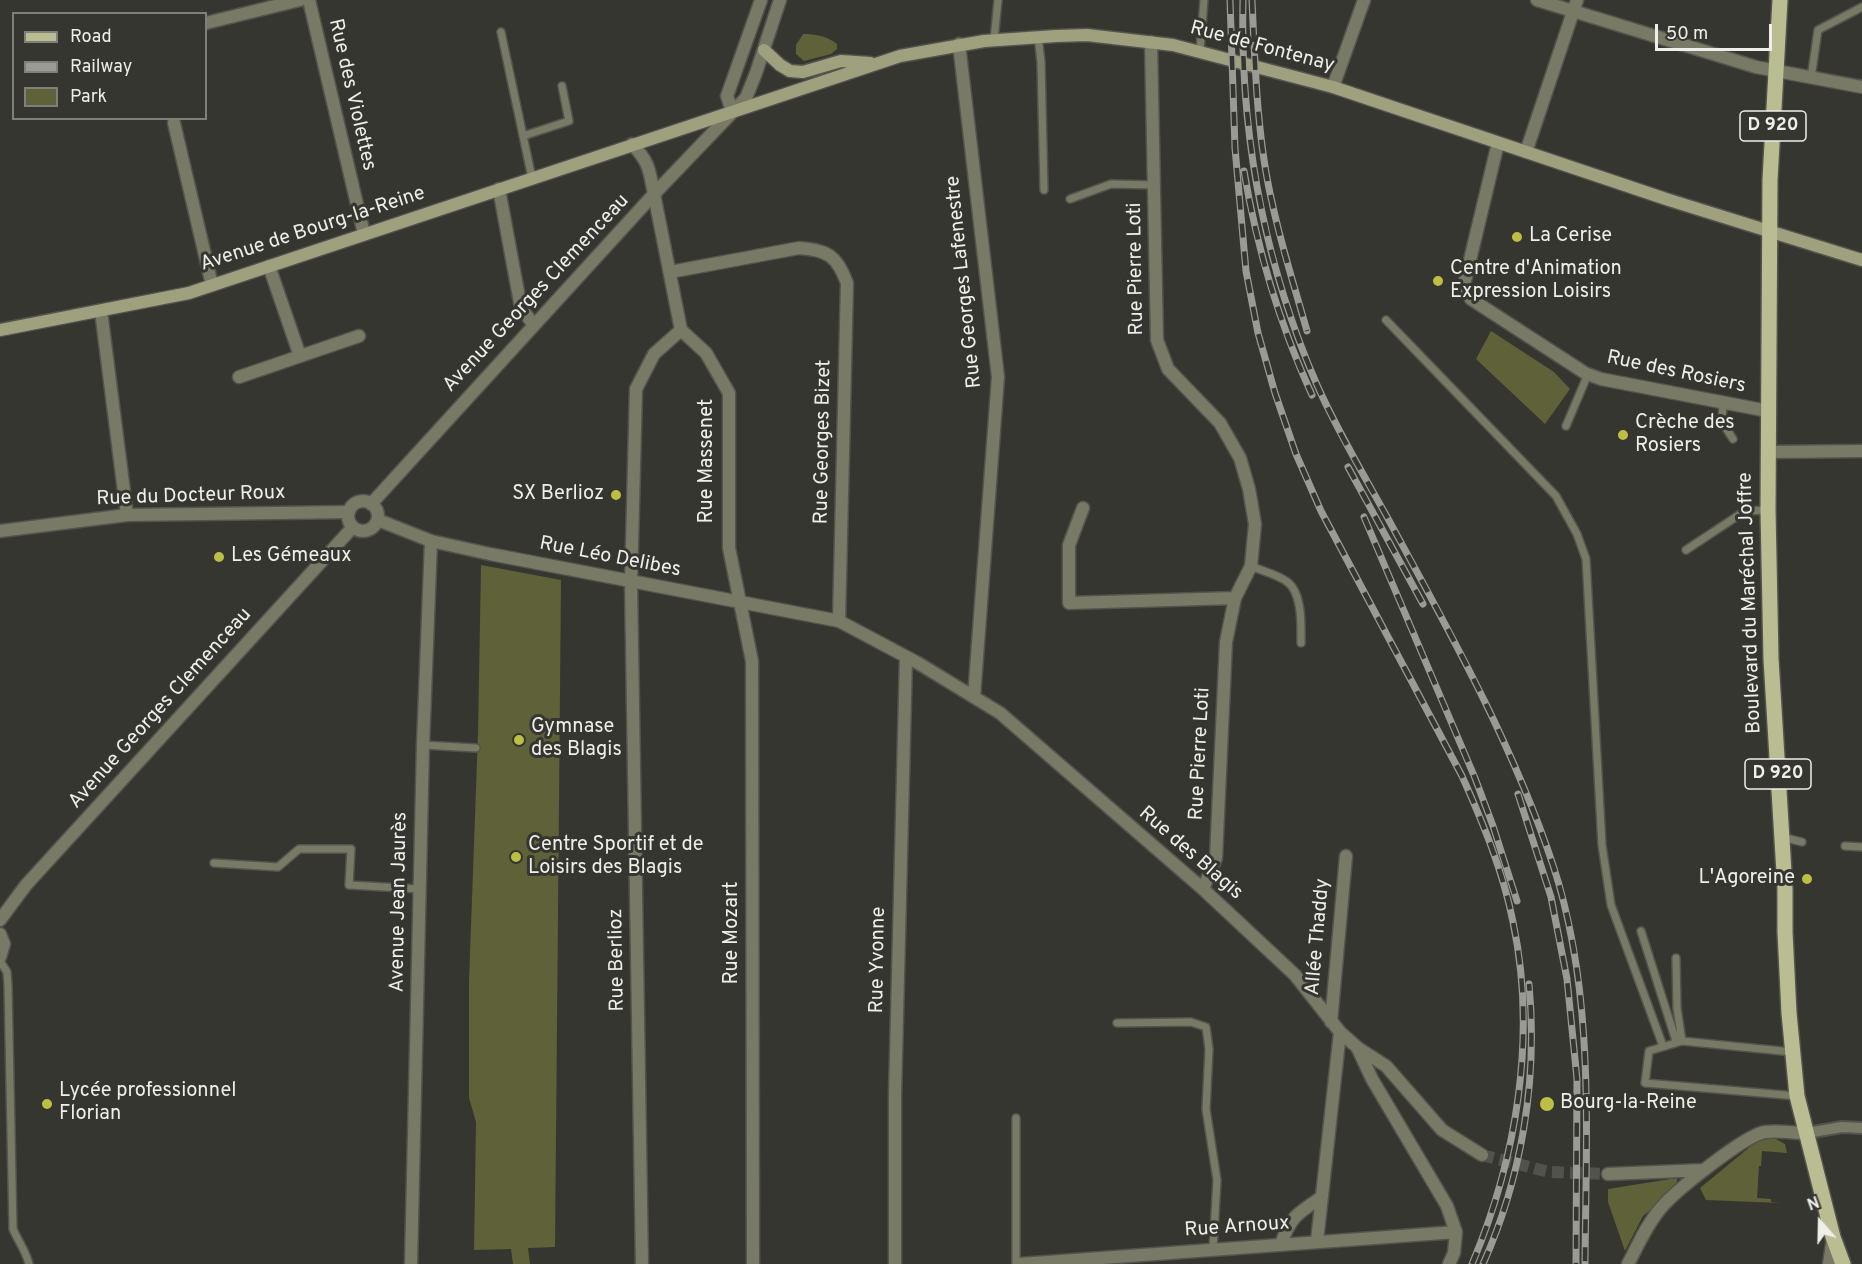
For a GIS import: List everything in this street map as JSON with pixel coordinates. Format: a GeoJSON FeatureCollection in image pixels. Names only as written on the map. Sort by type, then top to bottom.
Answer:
{"type":"FeatureCollection","features":[{"type":"Feature","properties":{"kind":"main road","name":"Boulevard du Maréchal Joffre"},"geometry":{"type":"LineString","coordinates":[[1780,0],[1769,231],[1768,510],[1771,659],[1792,1052],[1797,1096],[1833,1236],[1843,1264]]}},
{"type":"Feature","properties":{"kind":"main road","name":"Rue de Fontenay"},"geometry":{"type":"LineString","coordinates":[[732,111],[900,56],[959,44],[1038,36],[1087,35],[1151,42],[1200,51],[1333,87],[1498,143],[1862,260]]}},
{"type":"Feature","properties":{"kind":"main road"},"geometry":{"type":"LineString","coordinates":[[764,50],[790,71],[803,72],[841,61],[877,63]]}},
{"type":"Feature","properties":{"kind":"main road","name":"Avenue de Bourg-la-Reine"},"geometry":{"type":"LineString","coordinates":[[0,330],[189,293],[732,111]]}},
{"type":"Feature","properties":{"kind":"street"},"geometry":{"type":"LineString","coordinates":[[207,23],[300,0]]}},
{"type":"Feature","properties":{"kind":"street","name":"Rue des Violettes"},"geometry":{"type":"LineString","coordinates":[[309,0],[364,234]]}},
{"type":"Feature","properties":{"kind":"street"},"geometry":{"type":"LineString","coordinates":[[732,111],[727,96],[761,0]]}},
{"type":"Feature","properties":{"kind":"street","name":"Avenue Georges Clemenceau"},"geometry":{"type":"LineString","coordinates":[[371,504],[654,194],[746,98],[780,0]]}},
{"type":"Feature","properties":{"kind":"street"},"geometry":{"type":"LineString","coordinates":[[1333,87],[1364,0]]}},
{"type":"Feature","properties":{"kind":"street"},"geometry":{"type":"LineString","coordinates":[[1537,0],[1575,6],[1776,72],[1862,87]]}},
{"type":"Feature","properties":{"kind":"street"},"geometry":{"type":"LineString","coordinates":[[1526,152],[1575,6]]}},
{"type":"Feature","properties":{"kind":"street","name":"Rue Pierre Loti"},"geometry":{"type":"LineString","coordinates":[[1151,42],[1157,340],[1168,369],[1220,423],[1240,458],[1256,524],[1251,566],[1235,598],[1226,642],[1216,858],[1203,889]]}},
{"type":"Feature","properties":{"kind":"street","name":"Rue Georges Lafenestre"},"geometry":{"type":"LineString","coordinates":[[959,44],[998,376],[974,697]]}},
{"type":"Feature","properties":{"kind":"street"},"geometry":{"type":"LineString","coordinates":[[174,123],[212,285]]}},
{"type":"Feature","properties":{"kind":"street","name":"Rue des Rosiers"},"geometry":{"type":"LineString","coordinates":[[1498,143],[1464,285],[1471,299],[1588,374],[1600,379],[1768,411]]}},
{"type":"Feature","properties":{"kind":"street"},"geometry":{"type":"LineString","coordinates":[[632,144],[648,164],[681,330]]}},
{"type":"Feature","properties":{"kind":"street"},"geometry":{"type":"LineString","coordinates":[[499,189],[522,308],[534,325]]}},
{"type":"Feature","properties":{"kind":"street","name":"Rue Georges Bizet"},"geometry":{"type":"LineString","coordinates":[[670,272],[799,249],[820,250],[840,265],[847,283],[839,621]]}},
{"type":"Feature","properties":{"kind":"street"},"geometry":{"type":"LineString","coordinates":[[269,266],[300,356]]}},
{"type":"Feature","properties":{"kind":"street"},"geometry":{"type":"LineString","coordinates":[[100,311],[127,515]]}},
{"type":"Feature","properties":{"kind":"street","name":"Rue Berlioz"},"geometry":{"type":"LineString","coordinates":[[642,1264],[631,583],[636,388],[654,354],[681,330]]}},
{"type":"Feature","properties":{"kind":"street","name":"Rue Massenet"},"geometry":{"type":"LineString","coordinates":[[681,330],[706,353],[729,393],[729,548],[740,602]]}},
{"type":"Feature","properties":{"kind":"street"},"geometry":{"type":"LineString","coordinates":[[239,376],[359,336]]}},
{"type":"Feature","properties":{"kind":"street"},"geometry":{"type":"LineString","coordinates":[[1768,452],[1862,451]]}},
{"type":"Feature","properties":{"kind":"street"},"geometry":{"type":"LineString","coordinates":[[358,502],[371,504],[377,511],[378,520],[369,530],[361,531],[353,527],[349,520],[349,512],[358,502]]}},
{"type":"Feature","properties":{"kind":"street"},"geometry":{"type":"LineString","coordinates":[[1083,508],[1069,545],[1069,603],[1235,598]]}},
{"type":"Feature","properties":{"kind":"street","name":"Rue du Docteur Roux"},"geometry":{"type":"LineString","coordinates":[[0,531],[127,515],[349,512]]}},
{"type":"Feature","properties":{"kind":"street","name":"Rue Léo Delibes"},"geometry":{"type":"LineString","coordinates":[[378,520],[431,541],[631,583],[839,621]]}},
{"type":"Feature","properties":{"kind":"street","name":"Avenue Georges Clemenceau"},"geometry":{"type":"LineString","coordinates":[[0,920],[26,885],[353,527]]}},
{"type":"Feature","properties":{"kind":"street","name":"Avenue Jean Jaurès"},"geometry":{"type":"LineString","coordinates":[[411,1264],[423,746],[431,541]]}},
{"type":"Feature","properties":{"kind":"street","name":"Rue Mozart"},"geometry":{"type":"LineString","coordinates":[[740,602],[752,661],[753,1264]]}},
{"type":"Feature","properties":{"kind":"street","name":"Rue des Blagis"},"geometry":{"type":"LineString","coordinates":[[839,621],[906,657],[1000,713],[1203,889],[1295,975],[1340,1032],[1358,1048],[1386,1066],[1442,1130],[1482,1155]]}},
{"type":"Feature","properties":{"kind":"street","name":"Rue Yvonne"},"geometry":{"type":"LineString","coordinates":[[895,1264],[895,1095],[906,657]]}},
{"type":"Feature","properties":{"kind":"street","name":"Allée Thaddy"},"geometry":{"type":"LineString","coordinates":[[1331,1022],[1346,856]]}},
{"type":"Feature","properties":{"kind":"street"},"geometry":{"type":"LineString","coordinates":[[0,934],[4,944],[0,959]]}},
{"type":"Feature","properties":{"kind":"street"},"geometry":{"type":"LineString","coordinates":[[1317,1241],[1340,1032]]}},
{"type":"Feature","properties":{"kind":"street"},"geometry":{"type":"LineString","coordinates":[[1358,1048],[1371,1078],[1447,1206],[1456,1232],[1454,1253],[1449,1264]]}},
{"type":"Feature","properties":{"kind":"street"},"geometry":{"type":"LineString","coordinates":[[1628,1264],[1648,1226],[1661,1208],[1704,1170],[1751,1137],[1765,1132],[1806,1133],[1842,1127],[1862,1128]]}},
{"type":"Feature","properties":{"kind":"street"},"geometry":{"type":"LineString","coordinates":[[1608,1174],[1704,1170]]}},
{"type":"Feature","properties":{"kind":"street"},"geometry":{"type":"LineString","coordinates":[[1281,1244],[1288,1224],[1302,1210],[1322,1197]]}},
{"type":"Feature","properties":{"kind":"street","name":"Rue Arnoux"},"geometry":{"type":"LineString","coordinates":[[1020,1264],[1456,1232]]}},
{"type":"Feature","properties":{"kind":"street","name":"Boulevard du Maréchal Joffre"},"geometry":{"type":"LineString","coordinates":[[1829,1264],[1833,1236]]}},
{"type":"Feature","properties":{"kind":"lane"},"geometry":{"type":"LineString","coordinates":[[994,40],[998,0]]}},
{"type":"Feature","properties":{"kind":"lane"},"geometry":{"type":"LineString","coordinates":[[1200,51],[1204,0]]}},
{"type":"Feature","properties":{"kind":"lane"},"geometry":{"type":"LineString","coordinates":[[1811,78],[1818,30],[1862,7]]}},
{"type":"Feature","properties":{"kind":"lane"},"geometry":{"type":"LineString","coordinates":[[501,32],[532,178]]}},
{"type":"Feature","properties":{"kind":"lane"},"geometry":{"type":"LineString","coordinates":[[1038,36],[1041,62],[1044,190]]}},
{"type":"Feature","properties":{"kind":"lane"},"geometry":{"type":"LineString","coordinates":[[523,136],[569,121],[562,86]]}},
{"type":"Feature","properties":{"kind":"lane"},"geometry":{"type":"LineString","coordinates":[[1070,199],[1111,184],[1155,185]]}},
{"type":"Feature","properties":{"kind":"lane"},"geometry":{"type":"LineString","coordinates":[[1386,320],[1556,496],[1577,534],[1586,559],[1602,845],[1611,905],[1663,1046]]}},
{"type":"Feature","properties":{"kind":"lane"},"geometry":{"type":"LineString","coordinates":[[1566,426],[1588,374]]}},
{"type":"Feature","properties":{"kind":"lane"},"geometry":{"type":"LineString","coordinates":[[1723,403],[1722,422],[1733,439]]}},
{"type":"Feature","properties":{"kind":"lane"},"geometry":{"type":"LineString","coordinates":[[1686,550],[1745,511],[1768,510]]}},
{"type":"Feature","properties":{"kind":"lane"},"geometry":{"type":"LineString","coordinates":[[1251,566],[1287,581],[1292,587],[1301,613],[1301,643]]}},
{"type":"Feature","properties":{"kind":"lane"},"geometry":{"type":"LineString","coordinates":[[423,746],[476,748]]}},
{"type":"Feature","properties":{"kind":"lane"},"geometry":{"type":"LineString","coordinates":[[1782,837],[1802,842]]}},
{"type":"Feature","properties":{"kind":"lane"},"geometry":{"type":"LineString","coordinates":[[1845,846],[1862,847]]}},
{"type":"Feature","properties":{"kind":"lane"},"geometry":{"type":"LineString","coordinates":[[214,863],[278,867],[299,849],[351,849],[349,885],[420,889]]}},
{"type":"Feature","properties":{"kind":"lane"},"geometry":{"type":"LineString","coordinates":[[1641,932],[1679,1041]]}},
{"type":"Feature","properties":{"kind":"lane"},"geometry":{"type":"LineString","coordinates":[[1676,958],[1679,1041]]}},
{"type":"Feature","properties":{"kind":"lane"},"geometry":{"type":"LineString","coordinates":[[0,959],[7,972],[8,986],[13,1229],[26,1253],[29,1264]]}},
{"type":"Feature","properties":{"kind":"lane"},"geometry":{"type":"LineString","coordinates":[[1117,1023],[1191,1022],[1206,1027],[1209,1049],[1206,1109],[1217,1180],[1213,1249]]}},
{"type":"Feature","properties":{"kind":"lane"},"geometry":{"type":"LineString","coordinates":[[1792,1052],[1679,1041],[1649,1051],[1645,1083],[1797,1096]]}},
{"type":"Feature","properties":{"kind":"lane"},"geometry":{"type":"LineString","coordinates":[[1016,1118],[1016,1264]]}},
{"type":"Feature","properties":{"kind":"green space"},"geometry":{"type":"Polygon","coordinates":[[[803,34],[829,39],[837,44],[837,49],[831,54],[804,61],[796,54],[796,45],[803,34]]]}},
{"type":"Feature","properties":{"kind":"green space"},"geometry":{"type":"Polygon","coordinates":[[[1491,331],[1554,372],[1570,389],[1545,424],[1476,359],[1491,331]]]}},
{"type":"Feature","properties":{"kind":"green space","name":"Centre Sportif et de Loisirs des Blagis"},"geometry":{"type":"Polygon","coordinates":[[[481,565],[561,580],[555,1247],[528,1248],[530,1264],[513,1264],[511,1249],[474,1250],[476,1122],[469,1098],[469,981],[478,734],[481,565]]]}},
{"type":"Feature","properties":{"kind":"green space"},"geometry":{"type":"Polygon","coordinates":[[[1762,1137],[1776,1139],[1785,1144],[1787,1153],[1762,1151],[1757,1198],[1771,1199],[1771,1202],[1780,1203],[1706,1200],[1700,1188],[1762,1137]]]}},
{"type":"Feature","properties":{"kind":"green space"},"geometry":{"type":"Polygon","coordinates":[[[1677,1178],[1677,1188],[1643,1216],[1625,1251],[1608,1202],[1608,1189],[1677,1178]]]}},
{"type":"Feature","properties":{"kind":"tunnel"},"geometry":{"type":"LineString","coordinates":[[1482,1155],[1549,1172],[1608,1174]]}},
{"type":"Feature","properties":{"kind":"railway"},"geometry":{"type":"LineString","coordinates":[[1230,0],[1235,148],[1246,271],[1258,333],[1275,393],[1296,454],[1321,511],[1462,776],[1492,848],[1513,922],[1520,965],[1523,1008],[1518,1096],[1501,1182],[1472,1264]]}},
{"type":"Feature","properties":{"kind":"railway"},"geometry":{"type":"LineString","coordinates":[[1243,0],[1243,49],[1251,148],[1270,244],[1298,339],[1333,418],[1455,643],[1498,730],[1537,819],[1566,913],[1576,963],[1585,1063],[1585,1264]]}},
{"type":"Feature","properties":{"kind":"railway"},"geometry":{"type":"LineString","coordinates":[[1252,0],[1258,101],[1267,178],[1307,331]]}},
{"type":"Feature","properties":{"kind":"railway"},"geometry":{"type":"LineString","coordinates":[[1244,171],[1255,229],[1279,313],[1312,395]]}},
{"type":"Feature","properties":{"kind":"railway"},"geometry":{"type":"LineString","coordinates":[[1348,467],[1423,604]]}},
{"type":"Feature","properties":{"kind":"railway"},"geometry":{"type":"LineString","coordinates":[[1364,517],[1475,778],[1517,901]]}},
{"type":"Feature","properties":{"kind":"railway"},"geometry":{"type":"LineString","coordinates":[[1518,794],[1551,897],[1567,979],[1577,1079],[1576,1264]]}},
{"type":"Feature","properties":{"kind":"railway"},"geometry":{"type":"LineString","coordinates":[[1483,1264],[1508,1197],[1524,1127],[1531,1056],[1529,984]]}},
{"type":"Feature","properties":{"kind":"place","name":"La Cerise"},"geometry":{"type":"Point","coordinates":[1517,237]}},
{"type":"Feature","properties":{"kind":"place","name":"Centre d'Animation Expression Loisirs"},"geometry":{"type":"Point","coordinates":[1438,281]}},
{"type":"Feature","properties":{"kind":"place","name":"Crèche des Rosiers"},"geometry":{"type":"Point","coordinates":[1623,435]}},
{"type":"Feature","properties":{"kind":"place","name":"SX Berlioz"},"geometry":{"type":"Point","coordinates":[616,495]}},
{"type":"Feature","properties":{"kind":"place","name":"Les Gémeaux"},"geometry":{"type":"Point","coordinates":[219,557]}},
{"type":"Feature","properties":{"kind":"place","name":"Gymnase des Blagis"},"geometry":{"type":"Point","coordinates":[519,740]}},
{"type":"Feature","properties":{"kind":"place","name":"Centre Sportif et de Loisirs des Blagis"},"geometry":{"type":"Point","coordinates":[516,857]}},
{"type":"Feature","properties":{"kind":"place","name":"L'Agoreine"},"geometry":{"type":"Point","coordinates":[1807,879]}},
{"type":"Feature","properties":{"kind":"place","name":"Lycée professionnel Florian"},"geometry":{"type":"Point","coordinates":[47,1104]}},
{"type":"Feature","properties":{"kind":"place","name":"Bourg-la-Reine"},"geometry":{"type":"Point","coordinates":[1547,1104]}}]}
